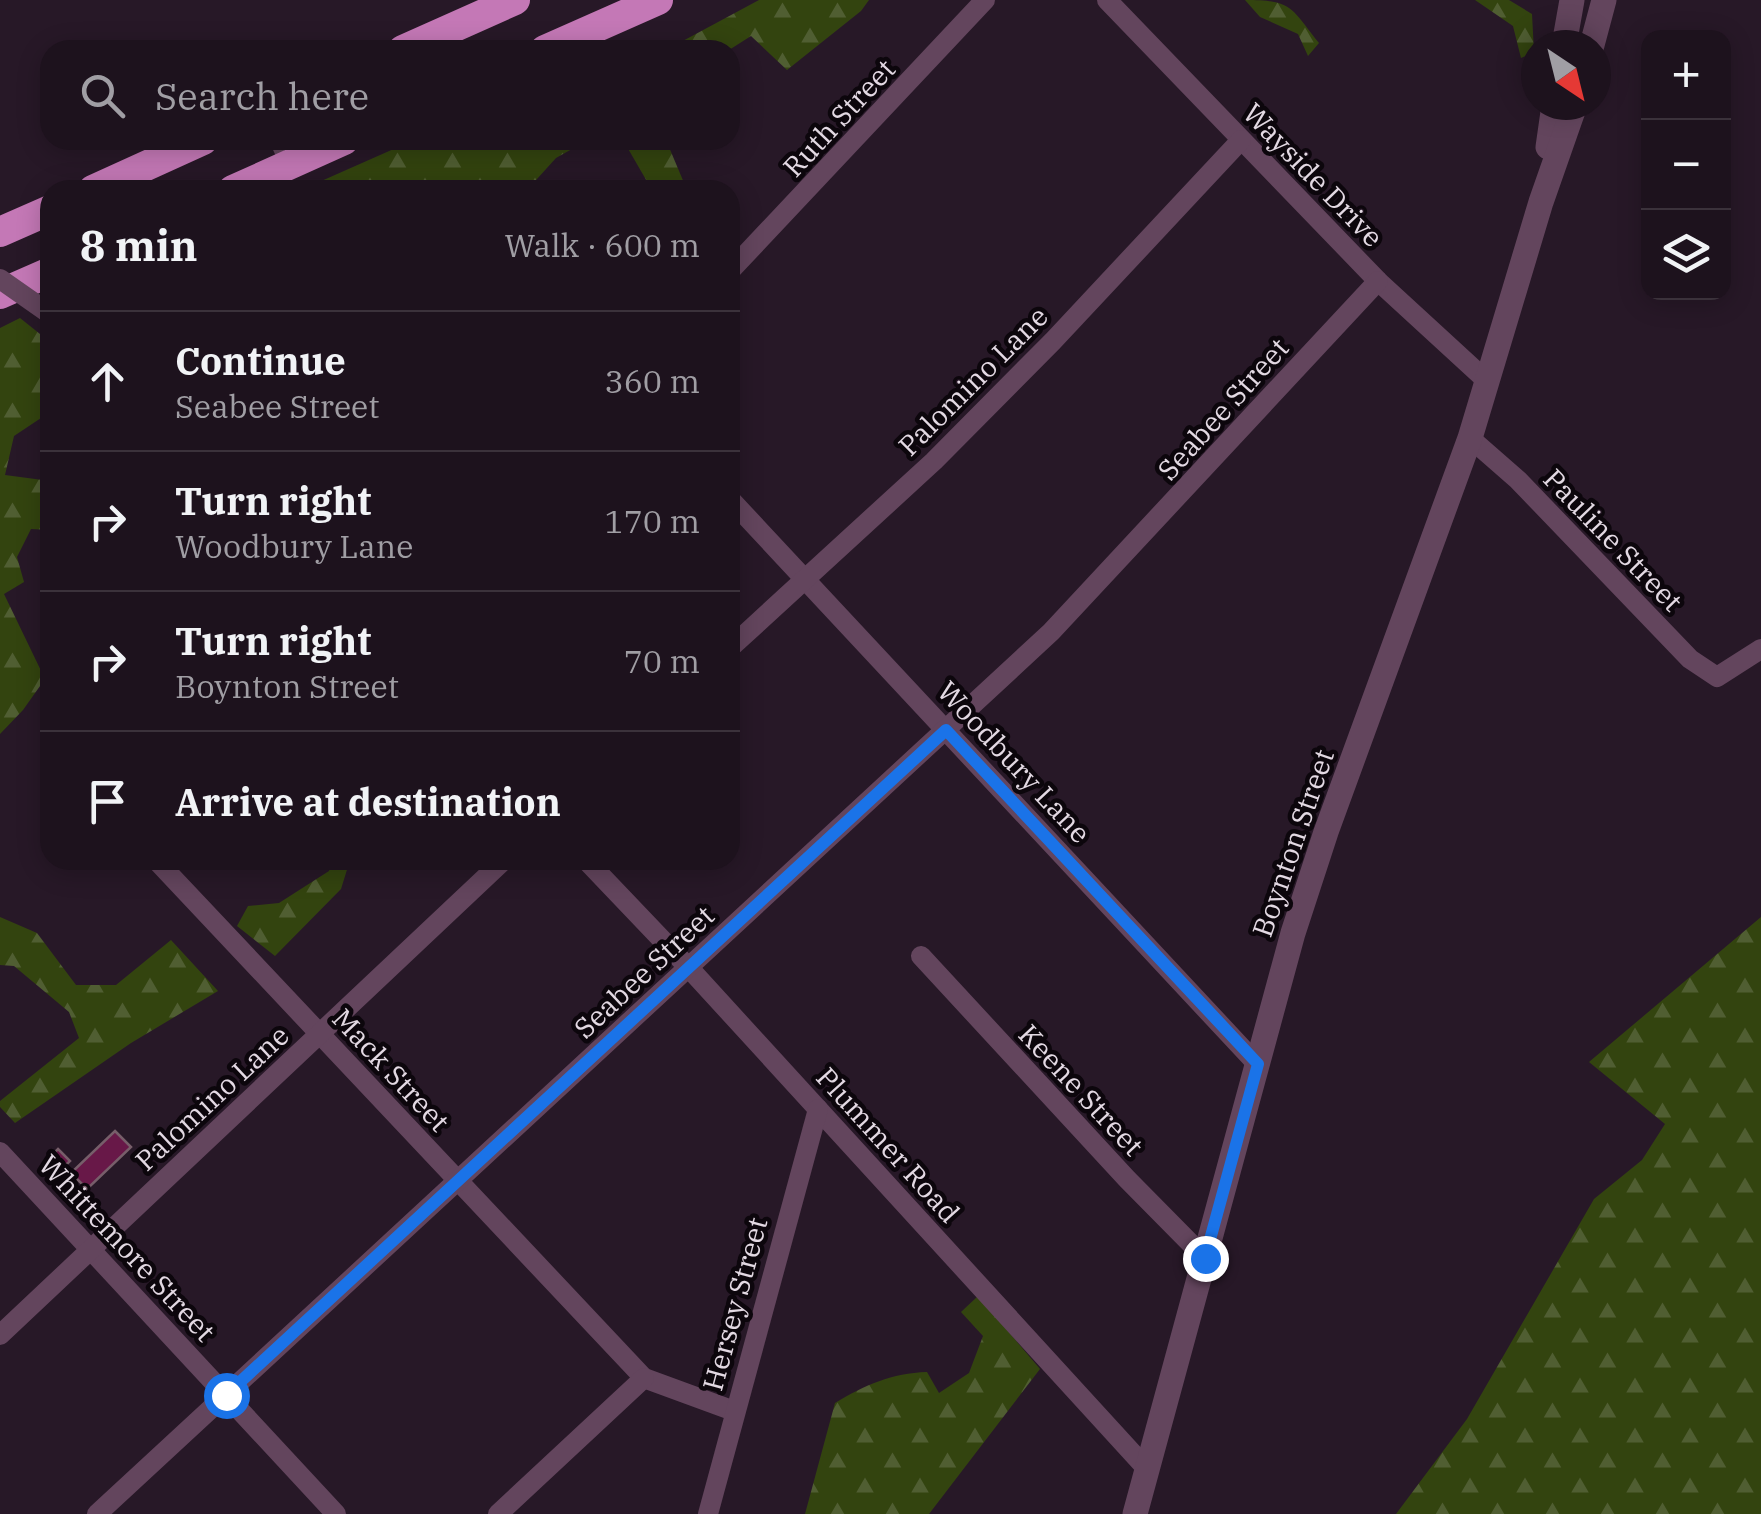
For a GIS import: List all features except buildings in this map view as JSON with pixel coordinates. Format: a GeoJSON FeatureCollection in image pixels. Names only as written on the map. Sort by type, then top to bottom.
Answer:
{"type":"FeatureCollection","features":[{"type":"Feature","properties":{"kind":"highway"},"geometry":{"type":"LineString","coordinates":[[425,40],[515,0]]}},
{"type":"Feature","properties":{"kind":"highway"},"geometry":{"type":"LineString","coordinates":[[568,40],[658,0]]}},
{"type":"Feature","properties":{"kind":"highway"},"geometry":{"type":"LineString","coordinates":[[115,180],[181,150]]}},
{"type":"Feature","properties":{"kind":"highway"},"geometry":{"type":"LineString","coordinates":[[245,180],[280,153]]}},
{"type":"Feature","properties":{"kind":"highway"},"geometry":{"type":"LineString","coordinates":[[0,232],[40,214]]}},
{"type":"Feature","properties":{"kind":"highway"},"geometry":{"type":"LineString","coordinates":[[0,294],[40,276]]}},
{"type":"Feature","properties":{"kind":"street","name":"Ruth Street"},"geometry":{"type":"LineString","coordinates":[[740,260],[985,0]]}},
{"type":"Feature","properties":{"kind":"street","name":"Wayside Drive"},"geometry":{"type":"LineString","coordinates":[[1107,0],[1378,281],[1488,382]]}},
{"type":"Feature","properties":{"kind":"street"},"geometry":{"type":"LineString","coordinates":[[1567,30],[1572,0]]}},
{"type":"Feature","properties":{"kind":"street"},"geometry":{"type":"LineString","coordinates":[[1596,30],[1604,0]]}},
{"type":"Feature","properties":{"kind":"street","name":"Boynton Street"},"geometry":{"type":"LineString","coordinates":[[1541,202],[1552,120]]}},
{"type":"Feature","properties":{"kind":"street","name":"Boynton Street"},"geometry":{"type":"LineString","coordinates":[[1135,1514],[1293,933],[1470,438],[1569,120]]}},
{"type":"Feature","properties":{"kind":"street","name":"Palomino Lane"},"geometry":{"type":"LineString","coordinates":[[740,639],[934,462],[1241,140]]}},
{"type":"Feature","properties":{"kind":"street"},"geometry":{"type":"LineString","coordinates":[[0,280],[40,307]]}},
{"type":"Feature","properties":{"kind":"street","name":"Seabee Street"},"geometry":{"type":"LineString","coordinates":[[97,1514],[946,730],[1111,572],[1378,281]]}},
{"type":"Feature","properties":{"kind":"street","name":"Pauline Street"},"geometry":{"type":"LineString","coordinates":[[1470,438],[1518,480],[1690,660],[1717,677],[1761,649]]}},
{"type":"Feature","properties":{"kind":"street","name":"Woodbury Lane"},"geometry":{"type":"LineString","coordinates":[[740,510],[1258,1064]]}},
{"type":"Feature","properties":{"kind":"street","name":"Mack Street"},"geometry":{"type":"LineString","coordinates":[[165,870],[644,1378],[734,1411]]}},
{"type":"Feature","properties":{"kind":"street","name":"Palomino Lane"},"geometry":{"type":"LineString","coordinates":[[0,1334],[493,870]]}},
{"type":"Feature","properties":{"kind":"street","name":"Plummer Road"},"geometry":{"type":"LineString","coordinates":[[596,870],[1147,1469]]}},
{"type":"Feature","properties":{"kind":"street","name":"Keene Street"},"geometry":{"type":"LineString","coordinates":[[920,956],[1127,1180],[1205,1258]]}},
{"type":"Feature","properties":{"kind":"street","name":"Hersey Street"},"geometry":{"type":"LineString","coordinates":[[708,1514],[818,1109]]}},
{"type":"Feature","properties":{"kind":"street","name":"Whittemore Street"},"geometry":{"type":"LineString","coordinates":[[0,1152],[336,1514]]}},
{"type":"Feature","properties":{"kind":"street"},"geometry":{"type":"LineString","coordinates":[[498,1514],[644,1378]]}},
{"type":"Feature","properties":{"kind":"green space"},"geometry":{"type":"Polygon","coordinates":[[[759,0],[869,0],[861,11],[787,70],[751,36],[740,43],[685,40],[759,0]]]}},
{"type":"Feature","properties":{"kind":"green space"},"geometry":{"type":"Polygon","coordinates":[[[1245,0],[1273,2],[1289,8],[1319,43],[1308,56],[1298,34],[1260,17],[1245,0]]]}},
{"type":"Feature","properties":{"kind":"green space"},"geometry":{"type":"Polygon","coordinates":[[[1475,0],[1509,0],[1532,14],[1533,30],[1521,30],[1521,58],[1513,26],[1475,0]]]}},
{"type":"Feature","properties":{"kind":"green space"},"geometry":{"type":"Polygon","coordinates":[[[391,150],[570,150],[556,158],[536,180],[324,180],[391,150]]]}},
{"type":"Feature","properties":{"kind":"green space"},"geometry":{"type":"Polygon","coordinates":[[[629,150],[670,150],[683,180],[646,180],[629,150]]]}},
{"type":"Feature","properties":{"kind":"green space"},"geometry":{"type":"Polygon","coordinates":[[[20,318],[40,334],[40,419],[14,436],[5,475],[40,480],[40,529],[31,529],[17,557],[24,582],[4,594],[40,669],[40,686],[0,734],[0,328],[20,318]]]}},
{"type":"Feature","properties":{"kind":"green space"},"geometry":{"type":"Polygon","coordinates":[[[347,870],[341,889],[275,956],[237,926],[248,906],[279,903],[329,871],[347,870]]]}},
{"type":"Feature","properties":{"kind":"green space"},"geometry":{"type":"Polygon","coordinates":[[[0,917],[37,933],[76,985],[116,985],[171,940],[218,991],[131,1043],[15,1123],[0,1107],[0,1101],[79,1038],[69,1012],[14,966],[0,965],[0,917]]]}},
{"type":"Feature","properties":{"kind":"green space"},"geometry":{"type":"Polygon","coordinates":[[[1761,917],[1761,1514],[1396,1514],[1467,1419],[1594,1199],[1642,1160],[1665,1124],[1589,1062],[1761,917]]]}},
{"type":"Feature","properties":{"kind":"green space"},"geometry":{"type":"Polygon","coordinates":[[[978,1296],[1040,1369],[929,1514],[805,1514],[835,1403],[879,1381],[914,1373],[927,1372],[939,1393],[969,1373],[983,1336],[961,1312],[978,1296]]]}},
{"type":"Feature","properties":{"kind":"route"},"geometry":{"type":"LineString","coordinates":[[226,1395],[946,730],[1258,1064],[1205,1258]]}}]}
